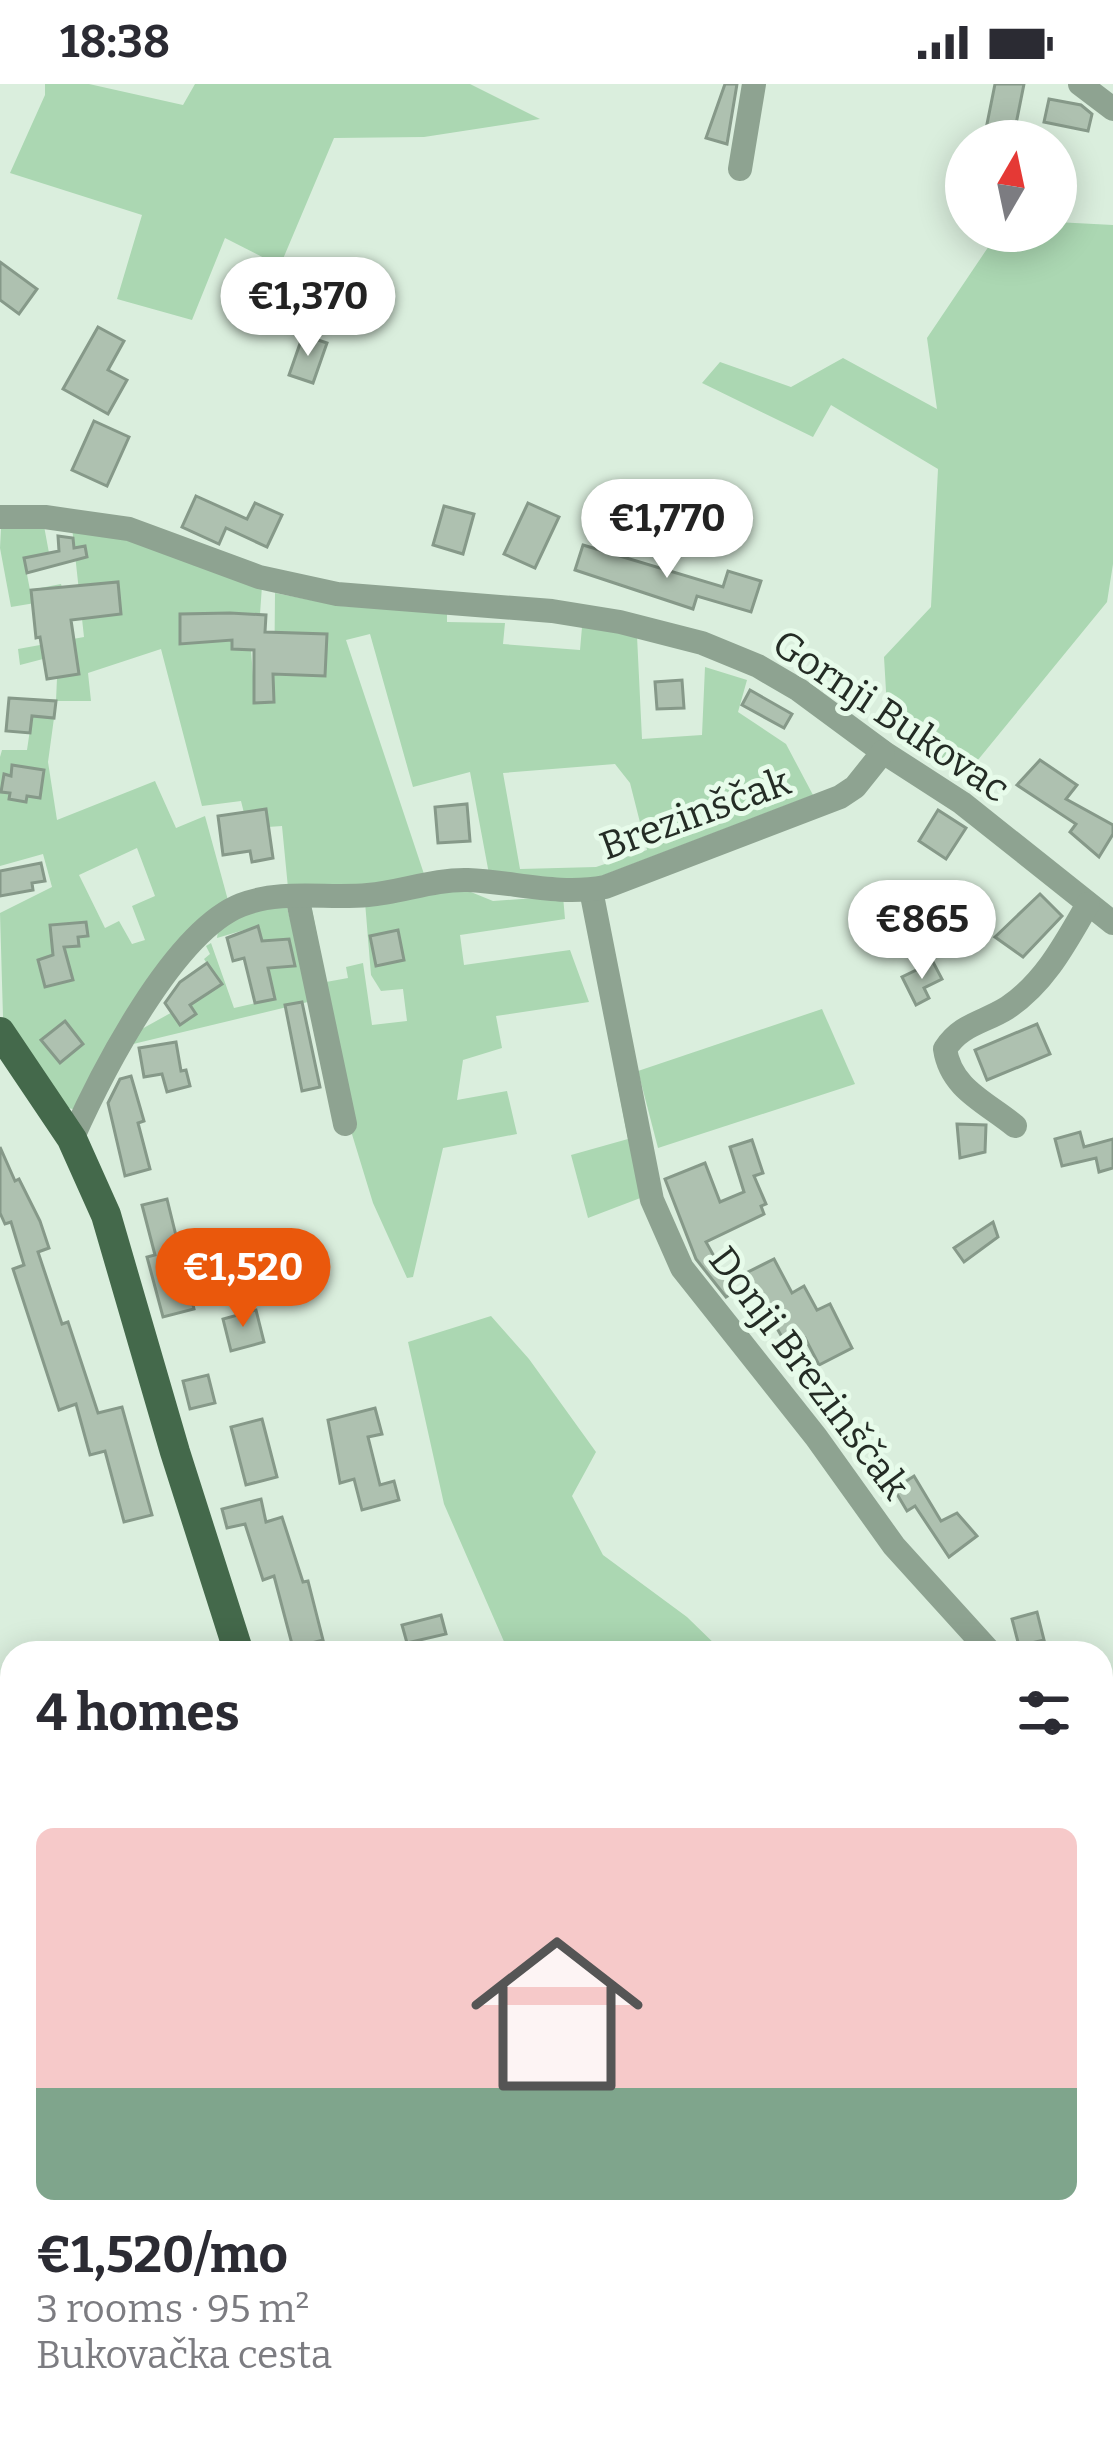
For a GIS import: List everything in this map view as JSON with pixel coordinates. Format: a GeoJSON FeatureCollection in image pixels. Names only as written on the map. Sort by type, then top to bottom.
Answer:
{"type":"FeatureCollection","features":[{"type":"Feature","properties":{"kind":"main road"},"geometry":{"type":"LineString","coordinates":[[0,1031],[72,1139],[106,1215],[235,1641]]}},
{"type":"Feature","properties":{"kind":"street"},"geometry":{"type":"LineString","coordinates":[[740,169],[754,84]]}},
{"type":"Feature","properties":{"kind":"street"},"geometry":{"type":"LineString","coordinates":[[1080,84],[1113,109]]}},
{"type":"Feature","properties":{"kind":"street","name":"Gornji Bukovac"},"geometry":{"type":"LineString","coordinates":[[0,517],[71,519],[129,529],[259,577],[337,594],[552,610],[665,632],[758,666],[840,718],[962,803],[1113,923]]}},
{"type":"Feature","properties":{"kind":"street","name":"Brezinščak"},"geometry":{"type":"LineString","coordinates":[[72,1139],[101,1075],[190,944],[220,916],[240,905],[297,896],[374,895],[454,880],[591,890],[840,797],[855,787],[883,752]]}},
{"type":"Feature","properties":{"kind":"street","name":"Donji Brezinščak"},"geometry":{"type":"LineString","coordinates":[[591,890],[652,1200],[682,1268],[816,1437],[894,1546],[979,1641]]}},
{"type":"Feature","properties":{"kind":"street"},"geometry":{"type":"LineString","coordinates":[[297,896],[345,1124]]}},
{"type":"Feature","properties":{"kind":"street"},"geometry":{"type":"LineString","coordinates":[[1015,1126],[964,1089],[949,1072],[945,1049],[968,1025],[1005,1009],[1035,985],[1088,904]]}},
{"type":"Feature","properties":{"kind":"green space"},"geometry":{"type":"Polygon","coordinates":[[[45,84],[89,84],[183,105],[195,84],[470,84],[540,119],[424,137],[334,138],[280,266],[225,238],[192,320],[117,299],[142,215],[10,173],[45,95],[45,84]]]}},
{"type":"Feature","properties":{"kind":"green space"},"geometry":{"type":"Polygon","coordinates":[[[1077,223],[1113,225],[1113,564],[1107,602],[964,777],[888,725],[884,657],[931,607],[938,469],[831,405],[813,437],[702,383],[720,362],[791,387],[843,358],[937,409],[927,338],[985,252],[1077,252],[1077,223]]]}},
{"type":"Feature","properties":{"kind":"green space"},"geometry":{"type":"Polygon","coordinates":[[[44,526],[49,553],[24,559],[30,590],[61,584],[65,598],[11,607],[1,529],[44,526]]]}},
{"type":"Feature","properties":{"kind":"green space"},"geometry":{"type":"Polygon","coordinates":[[[72,527],[145,543],[262,586],[260,614],[234,614],[232,648],[251,650],[255,702],[274,702],[275,593],[341,606],[447,612],[447,622],[505,623],[503,644],[580,650],[582,627],[637,636],[642,739],[702,735],[705,667],[747,680],[738,712],[786,744],[813,795],[596,878],[552,881],[489,874],[470,772],[413,787],[370,634],[346,640],[425,877],[378,888],[288,888],[282,826],[268,827],[244,813],[241,801],[202,806],[161,649],[88,673],[91,701],[56,701],[57,678],[79,673],[75,649],[43,654],[43,659],[20,665],[18,649],[84,637],[72,527]],[[615,764],[503,773],[520,869],[596,867],[647,850],[630,783],[615,764]]]}},
{"type":"Feature","properties":{"kind":"green space"},"geometry":{"type":"Polygon","coordinates":[[[32,716],[54,718],[48,762],[57,820],[155,781],[176,828],[205,816],[229,904],[77,1110],[68,1108],[15,1040],[3,1017],[0,913],[52,887],[43,854],[0,866],[0,757],[2,750],[27,750],[32,716]],[[137,848],[79,875],[105,928],[119,921],[132,944],[145,940],[132,906],[155,896],[137,848]]]}},
{"type":"Feature","properties":{"kind":"green space"},"geometry":{"type":"Polygon","coordinates":[[[461,888],[493,901],[563,896],[565,919],[460,935],[464,965],[570,950],[589,1002],[496,1016],[502,1048],[463,1060],[457,1100],[507,1091],[517,1134],[443,1148],[413,1277],[407,1278],[373,1203],[351,1131],[306,906],[311,904],[326,982],[348,978],[346,967],[363,963],[372,1025],[407,1021],[403,989],[381,991],[371,975],[365,902],[461,888]]]}},
{"type":"Feature","properties":{"kind":"green space"},"geometry":{"type":"Polygon","coordinates":[[[286,904],[312,1001],[129,1045],[140,1030],[221,985],[204,959],[211,943],[234,1008],[274,999],[258,926],[217,938],[234,916],[286,904]]]}},
{"type":"Feature","properties":{"kind":"green space"},"geometry":{"type":"Polygon","coordinates":[[[822,1009],[855,1084],[658,1148],[638,1071],[822,1009]]]}},
{"type":"Feature","properties":{"kind":"green space"},"geometry":{"type":"Polygon","coordinates":[[[615,1072],[643,1197],[588,1218],[571,1155],[628,1139],[615,1072]]]}},
{"type":"Feature","properties":{"kind":"green space"},"geometry":{"type":"Polygon","coordinates":[[[491,1316],[529,1359],[596,1452],[572,1496],[603,1555],[712,1641],[504,1641],[444,1504],[408,1342],[491,1316]]]}},
{"type":"Feature","properties":{"kind":"building"},"geometry":{"type":"Polygon","coordinates":[[[725,84],[737,84],[727,144],[706,138],[725,84]]]}},
{"type":"Feature","properties":{"kind":"building"},"geometry":{"type":"Polygon","coordinates":[[[995,84],[1024,84],[1017,120],[988,120],[995,84]]]}},
{"type":"Feature","properties":{"kind":"building"},"geometry":{"type":"Polygon","coordinates":[[[1049,99],[1081,105],[1092,114],[1088,131],[1077,129],[1077,120],[1044,120],[1049,99]]]}},
{"type":"Feature","properties":{"kind":"building"},"geometry":{"type":"Polygon","coordinates":[[[0,262],[37,289],[19,314],[0,300],[0,262]]]}},
{"type":"Feature","properties":{"kind":"building"},"geometry":{"type":"Polygon","coordinates":[[[98,327],[124,341],[108,370],[127,380],[108,414],[63,389],[98,327]]]}},
{"type":"Feature","properties":{"kind":"building"},"geometry":{"type":"Polygon","coordinates":[[[303,335],[327,343],[313,383],[289,375],[303,335]]]}},
{"type":"Feature","properties":{"kind":"building"},"geometry":{"type":"Polygon","coordinates":[[[94,421],[129,437],[107,486],[72,470],[94,421]]]}},
{"type":"Feature","properties":{"kind":"building"},"geometry":{"type":"Polygon","coordinates":[[[196,496],[247,519],[255,503],[282,515],[267,547],[226,528],[219,544],[182,527],[196,496]]]}},
{"type":"Feature","properties":{"kind":"building"},"geometry":{"type":"Polygon","coordinates":[[[528,503],[559,517],[535,568],[504,554],[528,503]]]}},
{"type":"Feature","properties":{"kind":"building"},"geometry":{"type":"Polygon","coordinates":[[[444,506],[474,514],[463,554],[433,545],[444,506]]]}},
{"type":"Feature","properties":{"kind":"building"},"geometry":{"type":"Polygon","coordinates":[[[58,536],[73,538],[74,548],[85,546],[87,557],[27,573],[24,558],[59,551],[58,536]]]}},
{"type":"Feature","properties":{"kind":"building"},"geometry":{"type":"Polygon","coordinates":[[[583,545],[723,587],[728,571],[761,581],[751,612],[697,596],[693,609],[575,570],[583,545]]]}},
{"type":"Feature","properties":{"kind":"building"},"geometry":{"type":"Polygon","coordinates":[[[118,582],[121,614],[71,620],[79,674],[47,679],[31,590],[118,582]]]}},
{"type":"Feature","properties":{"kind":"building"},"geometry":{"type":"Polygon","coordinates":[[[180,614],[266,615],[265,632],[327,634],[325,676],[273,674],[274,702],[254,703],[254,650],[232,649],[232,640],[180,644],[180,614]]]}},
{"type":"Feature","properties":{"kind":"building"},"geometry":{"type":"Polygon","coordinates":[[[682,680],[684,708],[657,709],[655,682],[682,680]]]}},
{"type":"Feature","properties":{"kind":"building"},"geometry":{"type":"Polygon","coordinates":[[[750,690],[792,714],[784,728],[742,705],[750,690]]]}},
{"type":"Feature","properties":{"kind":"building"},"geometry":{"type":"Polygon","coordinates":[[[9,698],[56,701],[54,718],[32,716],[30,733],[6,731],[9,698]]]}},
{"type":"Feature","properties":{"kind":"building"},"geometry":{"type":"Polygon","coordinates":[[[1040,760],[1077,785],[1066,799],[1113,825],[1113,834],[1099,857],[1070,832],[1076,824],[1017,785],[1040,760]]]}},
{"type":"Feature","properties":{"kind":"building"},"geometry":{"type":"Polygon","coordinates":[[[12,765],[44,770],[40,798],[27,796],[26,802],[1,792],[4,774],[11,776],[12,765]]]}},
{"type":"Feature","properties":{"kind":"building"},"geometry":{"type":"Polygon","coordinates":[[[467,804],[470,841],[438,843],[435,807],[467,804]]]}},
{"type":"Feature","properties":{"kind":"building"},"geometry":{"type":"Polygon","coordinates":[[[266,809],[273,858],[252,862],[250,851],[223,855],[218,816],[266,809]]]}},
{"type":"Feature","properties":{"kind":"building"},"geometry":{"type":"Polygon","coordinates":[[[938,810],[966,828],[946,859],[919,841],[938,810]]]}},
{"type":"Feature","properties":{"kind":"building"},"geometry":{"type":"Polygon","coordinates":[[[41,863],[45,881],[32,883],[33,890],[0,896],[0,871],[41,863]]]}},
{"type":"Feature","properties":{"kind":"building"},"geometry":{"type":"Polygon","coordinates":[[[1040,894],[1062,916],[1023,957],[995,937],[1040,894]]]}},
{"type":"Feature","properties":{"kind":"building"},"geometry":{"type":"Polygon","coordinates":[[[86,922],[88,936],[78,937],[79,946],[64,947],[73,980],[45,987],[38,960],[53,955],[50,925],[86,922]]]}},
{"type":"Feature","properties":{"kind":"building"},"geometry":{"type":"Polygon","coordinates":[[[258,926],[262,941],[289,939],[295,966],[268,968],[275,999],[255,1003],[244,958],[233,961],[227,938],[258,926]]]}},
{"type":"Feature","properties":{"kind":"building"},"geometry":{"type":"Polygon","coordinates":[[[398,930],[404,960],[376,966],[370,936],[398,930]]]}},
{"type":"Feature","properties":{"kind":"building"},"geometry":{"type":"Polygon","coordinates":[[[933,962],[942,979],[924,988],[929,998],[916,1005],[902,977],[933,962]]]}},
{"type":"Feature","properties":{"kind":"building"},"geometry":{"type":"Polygon","coordinates":[[[207,963],[222,984],[190,1005],[196,1014],[180,1025],[165,1003],[180,982],[207,963]]]}},
{"type":"Feature","properties":{"kind":"building"},"geometry":{"type":"Polygon","coordinates":[[[302,1002],[320,1087],[302,1091],[285,1005],[302,1002]]]}},
{"type":"Feature","properties":{"kind":"building"},"geometry":{"type":"Polygon","coordinates":[[[65,1021],[83,1044],[60,1063],[41,1040],[65,1021]]]}},
{"type":"Feature","properties":{"kind":"building"},"geometry":{"type":"Polygon","coordinates":[[[1037,1024],[1050,1054],[987,1080],[975,1050],[1037,1024]]]}},
{"type":"Feature","properties":{"kind":"building"},"geometry":{"type":"Polygon","coordinates":[[[176,1042],[181,1071],[186,1070],[190,1086],[167,1092],[162,1074],[144,1077],[139,1048],[176,1042]]]}},
{"type":"Feature","properties":{"kind":"building"},"geometry":{"type":"Polygon","coordinates":[[[131,1076],[144,1121],[138,1123],[150,1169],[125,1176],[108,1103],[120,1079],[131,1076]]]}},
{"type":"Feature","properties":{"kind":"building"},"geometry":{"type":"Polygon","coordinates":[[[957,1124],[986,1125],[985,1152],[960,1158],[957,1124]]]}},
{"type":"Feature","properties":{"kind":"building"},"geometry":{"type":"Polygon","coordinates":[[[1080,1132],[1084,1147],[1113,1139],[1113,1168],[1099,1172],[1096,1158],[1062,1166],[1055,1139],[1080,1132]]]}},
{"type":"Feature","properties":{"kind":"building"},"geometry":{"type":"Polygon","coordinates":[[[752,1140],[763,1173],[754,1176],[766,1204],[761,1206],[764,1214],[706,1242],[734,1292],[726,1297],[696,1259],[665,1179],[705,1163],[720,1202],[744,1192],[730,1147],[752,1140]]]}},
{"type":"Feature","properties":{"kind":"building"},"geometry":{"type":"Polygon","coordinates":[[[0,1147],[40,1221],[49,1248],[38,1252],[62,1324],[68,1322],[98,1413],[122,1407],[152,1515],[124,1522],[105,1451],[90,1455],[76,1404],[59,1410],[13,1269],[24,1265],[11,1222],[5,1224],[0,1213],[0,1147]]]}},
{"type":"Feature","properties":{"kind":"building"},"geometry":{"type":"Polygon","coordinates":[[[167,1199],[194,1309],[163,1317],[147,1257],[155,1255],[142,1205],[167,1199]]]}},
{"type":"Feature","properties":{"kind":"building"},"geometry":{"type":"Polygon","coordinates":[[[993,1222],[998,1237],[964,1262],[954,1248],[993,1222]]]}},
{"type":"Feature","properties":{"kind":"building"},"geometry":{"type":"Polygon","coordinates":[[[774,1259],[792,1293],[804,1286],[817,1310],[830,1304],[852,1348],[819,1365],[805,1338],[787,1346],[746,1273],[774,1259]]]}},
{"type":"Feature","properties":{"kind":"building"},"geometry":{"type":"Polygon","coordinates":[[[256,1310],[264,1342],[231,1351],[223,1319],[256,1310]]]}},
{"type":"Feature","properties":{"kind":"building"},"geometry":{"type":"Polygon","coordinates":[[[208,1375],[215,1403],[190,1409],[183,1381],[208,1375]]]}},
{"type":"Feature","properties":{"kind":"building"},"geometry":{"type":"Polygon","coordinates":[[[375,1408],[382,1434],[368,1437],[380,1485],[394,1481],[399,1500],[362,1510],[354,1479],[340,1483],[328,1420],[375,1408]]]}},
{"type":"Feature","properties":{"kind":"building"},"geometry":{"type":"Polygon","coordinates":[[[262,1419],[277,1477],[246,1485],[231,1427],[262,1419]]]}},
{"type":"Feature","properties":{"kind":"building"},"geometry":{"type":"Polygon","coordinates":[[[914,1476],[941,1521],[957,1513],[977,1536],[949,1557],[915,1506],[907,1511],[894,1489],[914,1476]]]}},
{"type":"Feature","properties":{"kind":"building"},"geometry":{"type":"Polygon","coordinates":[[[261,1499],[266,1522],[282,1517],[303,1582],[308,1581],[323,1640],[291,1641],[274,1576],[263,1580],[245,1524],[227,1528],[222,1509],[261,1499]]]}},
{"type":"Feature","properties":{"kind":"building"},"geometry":{"type":"Polygon","coordinates":[[[1037,1612],[1044,1640],[1018,1641],[1012,1619],[1037,1612]]]}},
{"type":"Feature","properties":{"kind":"building"},"geometry":{"type":"Polygon","coordinates":[[[441,1615],[446,1634],[406,1641],[402,1625],[441,1615]]]}}]}
